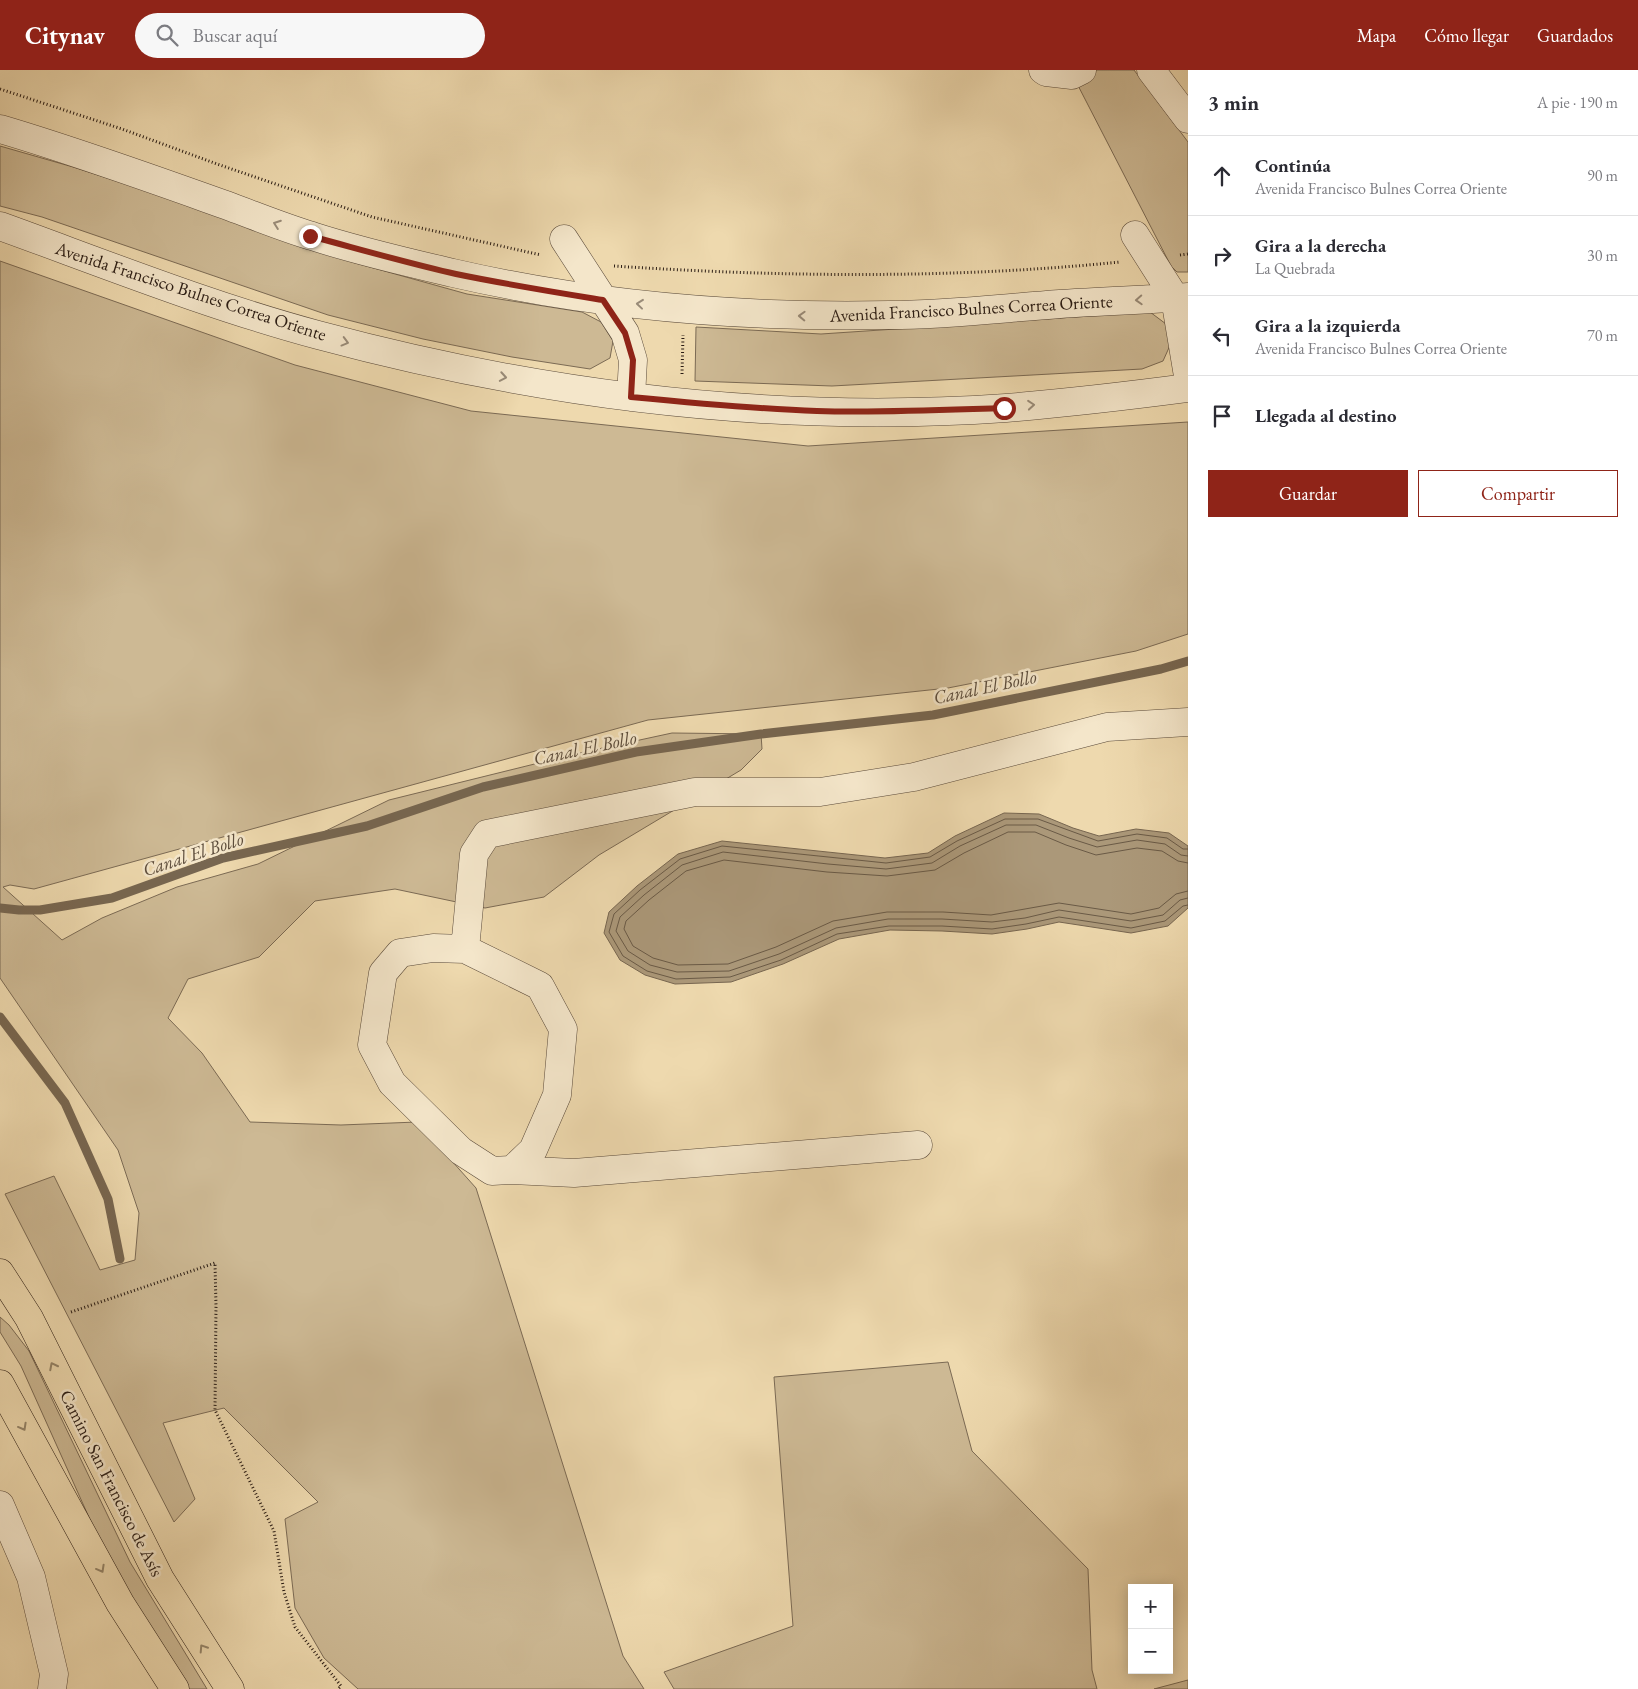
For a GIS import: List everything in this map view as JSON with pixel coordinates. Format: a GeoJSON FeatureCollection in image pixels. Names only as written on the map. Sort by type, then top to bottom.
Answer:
{"type":"FeatureCollection","features":[{"type":"Feature","properties":{"kind":"main road","name":"Camino San Francisco de Asís"},"geometry":{"type":"LineString","coordinates":[[1,1274],[29,1318],[160,1580],[230,1689]]}},
{"type":"Feature","properties":{"kind":"main road"},"geometry":{"type":"LineString","coordinates":[[0,1384],[120,1603],[175,1689]]}},
{"type":"Feature","properties":{"kind":"street"},"geometry":{"type":"LineString","coordinates":[[1043,70],[1072,75],[1082,70]]}},
{"type":"Feature","properties":{"kind":"street"},"geometry":{"type":"LineString","coordinates":[[1151,70],[1188,119]]}},
{"type":"Feature","properties":{"kind":"street","name":"Avenida Francisco Bulnes Correa Oriente"},"geometry":{"type":"LineString","coordinates":[[0,129],[103,161],[310,236],[456,274],[603,300],[724,312],[808,316],[892,316],[975,312],[1058,304],[1181,298]]}},
{"type":"Feature","properties":{"kind":"street","name":"Avenida Francisco Bulnes Correa Oriente"},"geometry":{"type":"LineString","coordinates":[[0,226],[237,310],[314,334],[471,372],[631,397],[724,406],[818,411],[911,411],[1004,408],[1097,400],[1188,388]]}},
{"type":"Feature","properties":{"kind":"street"},"geometry":{"type":"LineString","coordinates":[[1134,235],[1181,298],[1188,376]]}},
{"type":"Feature","properties":{"kind":"street"},"geometry":{"type":"LineString","coordinates":[[564,239],[625,333],[633,360],[631,397]]}},
{"type":"Feature","properties":{"kind":"street"},"geometry":{"type":"LineString","coordinates":[[465,949],[474,854],[487,834],[695,792],[820,792],[886,782],[914,777],[1107,727],[1188,722]]}},
{"type":"Feature","properties":{"kind":"street"},"geometry":{"type":"LineString","coordinates":[[512,1170],[533,1150],[557,1095],[563,1029],[540,986],[465,949],[433,948],[400,953],[383,973],[372,1046],[392,1083],[461,1151],[492,1171],[574,1173],[918,1146]]}},
{"type":"Feature","properties":{"kind":"street"},"geometry":{"type":"LineString","coordinates":[[0,1505],[31,1577],[54,1674],[52,1689]]}},
{"type":"Feature","properties":{"kind":"path"},"geometry":{"type":"LineString","coordinates":[[71,1312],[215,1263],[215,1410],[274,1531],[284,1592],[295,1627],[341,1688]]}},
{"type":"Feature","properties":{"kind":"shaded area"},"geometry":{"type":"Polygon","coordinates":[[[1070,70],[1134,70],[1188,142],[1188,272],[1177,272],[1171,266],[1070,70]]]}},
{"type":"Feature","properties":{"kind":"shaded area"},"geometry":{"type":"Polygon","coordinates":[[[0,146],[73,167],[222,215],[352,262],[467,294],[582,312],[601,322],[613,341],[610,358],[590,369],[512,357],[423,339],[328,315],[42,217],[0,206],[0,146]]]}},
{"type":"Feature","properties":{"kind":"shaded area"},"geometry":{"type":"Polygon","coordinates":[[[0,261],[295,365],[471,411],[808,446],[1188,422],[1188,634],[1136,651],[948,688],[648,720],[34,889],[10,885],[3,887],[62,940],[102,918],[177,887],[258,864],[389,800],[575,754],[672,733],[761,734],[762,749],[741,770],[599,855],[544,897],[485,908],[395,889],[315,901],[259,957],[188,979],[168,1018],[202,1053],[250,1122],[341,1125],[417,1122],[476,1188],[623,1656],[644,1689],[358,1689],[324,1658],[295,1608],[285,1519],[318,1502],[224,1408],[163,1423],[195,1499],[174,1522],[5,1194],[54,1176],[100,1270],[135,1260],[139,1213],[118,1150],[0,978],[0,261]]]}},
{"type":"Feature","properties":{"kind":"shaded area"},"geometry":{"type":"Polygon","coordinates":[[[1150,312],[1166,324],[1172,341],[1163,361],[1142,369],[832,386],[695,381],[696,327],[821,334],[1150,312]]]}},
{"type":"Feature","properties":{"kind":"shaded area"},"geometry":{"type":"Polygon","coordinates":[[[0,1317],[9,1325],[29,1351],[130,1562],[207,1689],[188,1689],[140,1612],[101,1544],[21,1366],[0,1332],[0,1317]]]}},
{"type":"Feature","properties":{"kind":"shaded area"},"geometry":{"type":"Polygon","coordinates":[[[948,1362],[972,1451],[1088,1569],[1092,1670],[1097,1689],[674,1689],[664,1672],[793,1626],[774,1377],[948,1362]]]}},
{"type":"Feature","properties":{"kind":"shaded area"},"geometry":{"type":"Polygon","coordinates":[[[1188,1680],[1188,1689],[1154,1689],[1188,1680]]]}},
{"type":"Feature","properties":{"kind":"water"},"geometry":{"type":"Polygon","coordinates":[[[1004,813],[1039,814],[1099,836],[1136,829],[1169,833],[1188,846],[1188,908],[1168,926],[1131,933],[1059,922],[992,934],[890,930],[839,939],[783,964],[731,982],[675,984],[645,975],[620,960],[604,933],[609,912],[637,886],[678,854],[722,841],[885,858],[928,853],[955,836],[1004,813]]]}},
{"type":"Feature","properties":{"kind":"waterway","name":"Canal El Bollo"},"geometry":{"type":"LineString","coordinates":[[0,908],[40,910],[112,898],[223,858],[367,826],[483,787],[636,752],[761,734],[933,715],[1161,669],[1188,661]]}},
{"type":"Feature","properties":{"kind":"waterway"},"geometry":{"type":"LineString","coordinates":[[0,1017],[65,1103],[108,1199],[120,1259]]}},
{"type":"Feature","properties":{"kind":"route"},"geometry":{"type":"LineString","coordinates":[[310,236],[456,274],[603,300],[625,333],[633,360],[631,397],[724,406],[818,411],[1004,408]]}}]}
